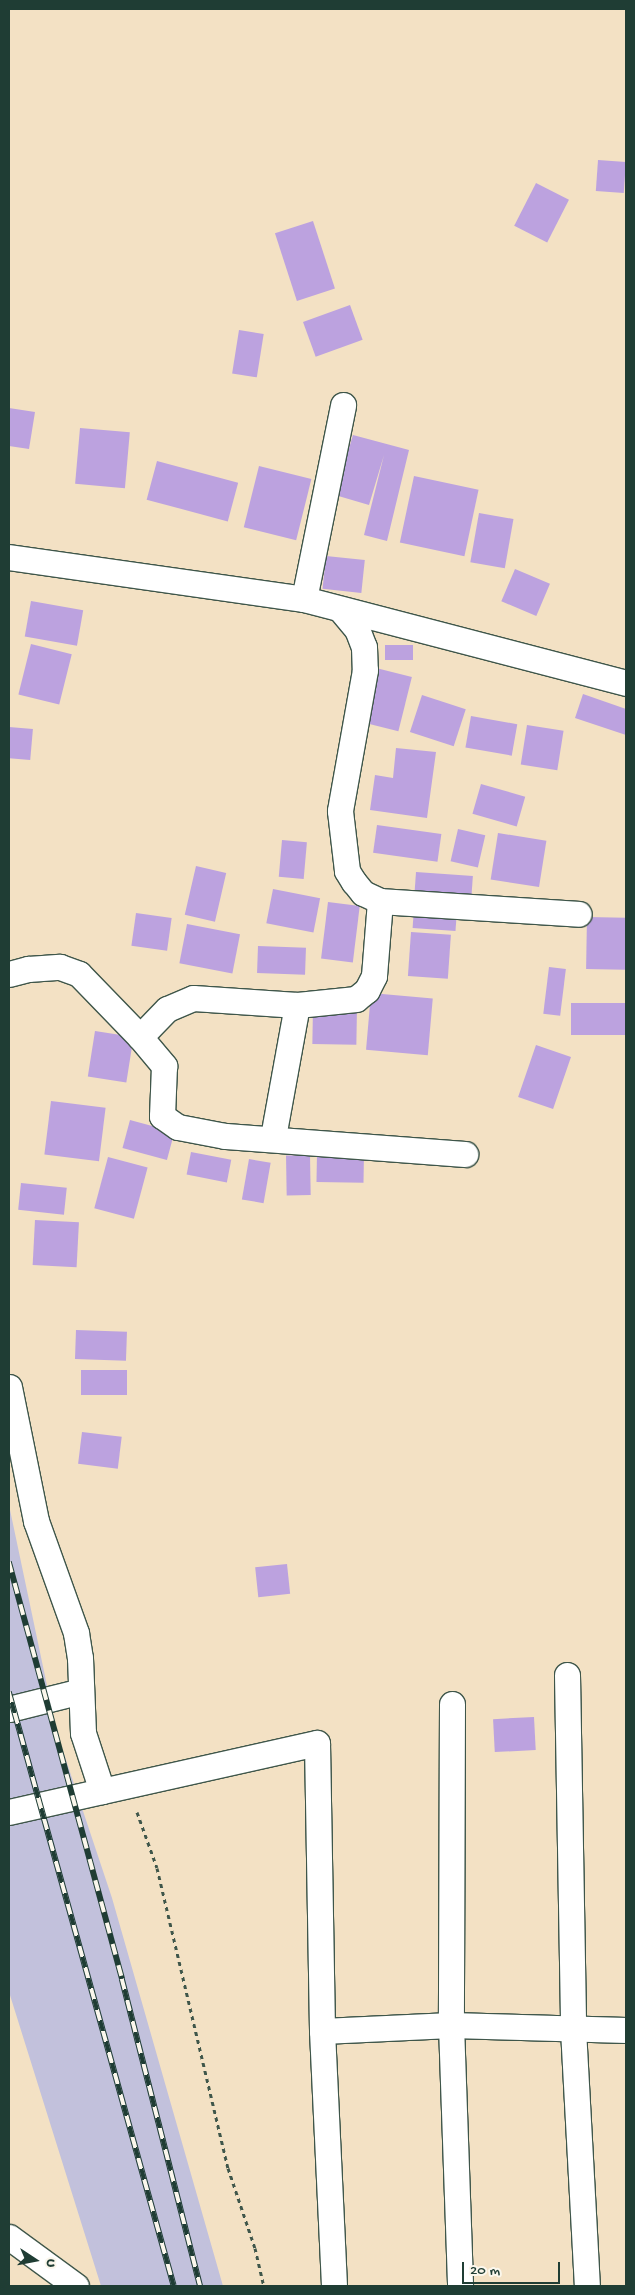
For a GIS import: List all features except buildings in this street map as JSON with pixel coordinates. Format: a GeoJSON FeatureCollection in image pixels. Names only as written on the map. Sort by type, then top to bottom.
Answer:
{"type":"FeatureCollection","features":[{"type":"Feature","properties":{"kind":"street"},"geometry":{"type":"LineString","coordinates":[[304,599],[342,405]]}},
{"type":"Feature","properties":{"kind":"street"},"geometry":{"type":"LineString","coordinates":[[9,557],[304,599],[626,683]]}},
{"type":"Feature","properties":{"kind":"street"},"geometry":{"type":"LineString","coordinates":[[340,608],[357,629],[364,647],[365,670],[340,811],[342,846],[347,870],[354,882],[363,893],[380,900],[579,914]]}},
{"type":"Feature","properties":{"kind":"street"},"geometry":{"type":"LineString","coordinates":[[140,1037],[167,1009],[193,998],[296,1005],[356,999],[367,990],[374,976],[380,900]]}},
{"type":"Feature","properties":{"kind":"street"},"geometry":{"type":"LineString","coordinates":[[9,974],[60,967],[79,974],[140,1037],[164,1066],[162,1116],[166,1121],[178,1128],[225,1136],[273,1137],[465,1154]]}},
{"type":"Feature","properties":{"kind":"street"},"geometry":{"type":"LineString","coordinates":[[273,1137],[296,1005]]}},
{"type":"Feature","properties":{"kind":"street"},"geometry":{"type":"LineString","coordinates":[[9,1387],[36,1521],[76,1634],[83,1733],[99,1783]]}},
{"type":"Feature","properties":{"kind":"street"},"geometry":{"type":"LineString","coordinates":[[567,1675],[573,2029],[587,2286]]}},
{"type":"Feature","properties":{"kind":"street"},"geometry":{"type":"LineString","coordinates":[[9,1709],[81,1691]]}},
{"type":"Feature","properties":{"kind":"street"},"geometry":{"type":"LineString","coordinates":[[452,1704],[451,2025],[460,2286]]}},
{"type":"Feature","properties":{"kind":"street"},"geometry":{"type":"LineString","coordinates":[[9,1812],[99,1783],[126,1786],[317,1743],[322,2031],[334,2286]]}},
{"type":"Feature","properties":{"kind":"street"},"geometry":{"type":"LineString","coordinates":[[322,2031],[451,2025],[626,2030]]}},
{"type":"Feature","properties":{"kind":"street"},"geometry":{"type":"LineString","coordinates":[[9,2236],[76,2286]]}},
{"type":"Feature","properties":{"kind":"path"},"geometry":{"type":"LineString","coordinates":[[126,1786],[157,1868],[228,2168],[255,2248],[264,2286]]}},
{"type":"Feature","properties":{"kind":"shaded area"},"geometry":{"type":"Polygon","coordinates":[[[9,1505],[57,1733],[112,1898],[223,2286],[101,2286],[9,1992],[9,1505]]]}},
{"type":"Feature","properties":{"kind":"railway"},"geometry":{"type":"LineString","coordinates":[[9,1562],[122,1979],[200,2286]]}},
{"type":"Feature","properties":{"kind":"railway"},"geometry":{"type":"LineString","coordinates":[[9,1692],[174,2286]]}}]}
